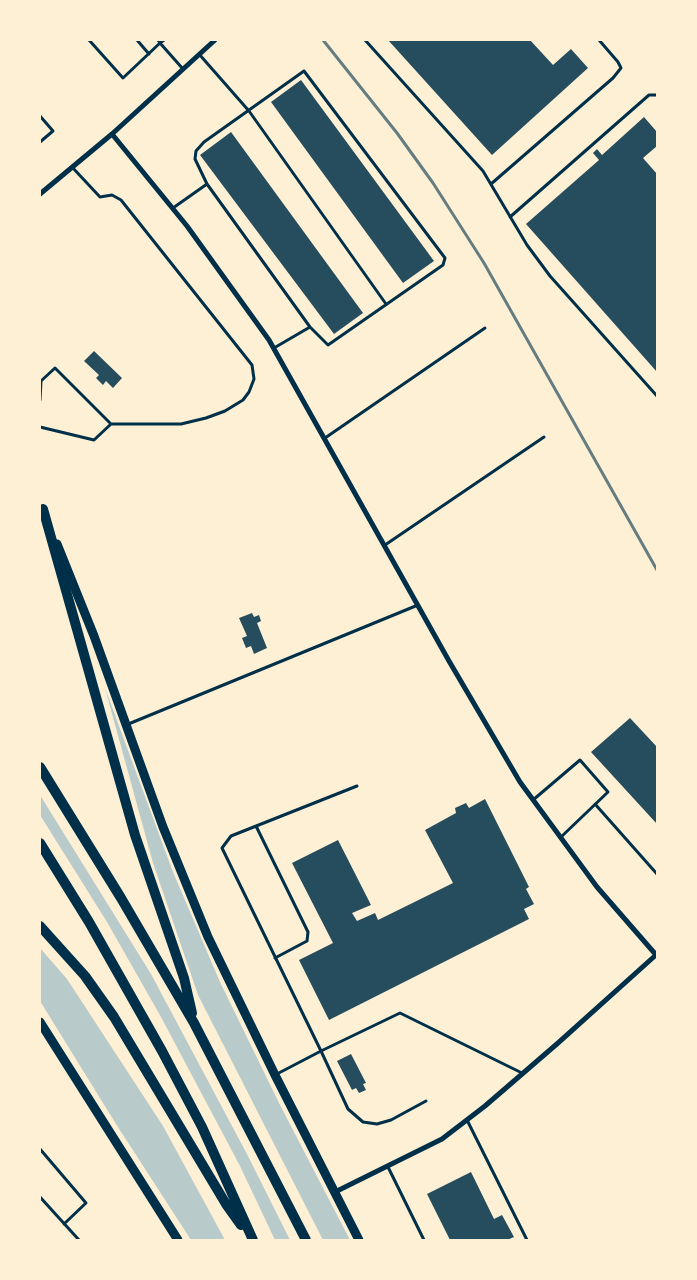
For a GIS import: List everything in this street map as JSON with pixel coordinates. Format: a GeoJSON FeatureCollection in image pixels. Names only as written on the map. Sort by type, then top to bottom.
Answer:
{"type":"FeatureCollection","features":[{"type":"Feature","properties":{"kind":"highway"},"geometry":{"type":"LineString","coordinates":[[41,506],[135,835],[184,978],[194,1023]]}},
{"type":"Feature","properties":{"kind":"highway"},"geometry":{"type":"LineString","coordinates":[[40,767],[122,898],[194,1023],[306,1240]]}},
{"type":"Feature","properties":{"kind":"highway"},"geometry":{"type":"LineString","coordinates":[[40,843],[89,922],[162,1051],[202,1127],[253,1240]]}},
{"type":"Feature","properties":{"kind":"highway"},"geometry":{"type":"LineString","coordinates":[[40,926],[85,976],[114,1017],[226,1204],[253,1240]]}},
{"type":"Feature","properties":{"kind":"main road"},"geometry":{"type":"LineString","coordinates":[[41,506],[94,636],[163,827],[208,937],[275,1075],[359,1240]]}},
{"type":"Feature","properties":{"kind":"main road"},"geometry":{"type":"LineString","coordinates":[[40,1022],[178,1240]]}},
{"type":"Feature","properties":{"kind":"street"},"geometry":{"type":"LineString","coordinates":[[40,194],[112,134],[215,40]]}},
{"type":"Feature","properties":{"kind":"street"},"geometry":{"type":"LineString","coordinates":[[112,134],[173,208],[274,348],[520,782],[597,887],[657,955],[523,1074],[442,1139],[336,1192]]}},
{"type":"Feature","properties":{"kind":"lane"},"geometry":{"type":"LineString","coordinates":[[90,40],[123,78],[159,42],[164,40]]}},
{"type":"Feature","properties":{"kind":"lane"},"geometry":{"type":"LineString","coordinates":[[137,40],[149,54]]}},
{"type":"Feature","properties":{"kind":"lane"},"geometry":{"type":"LineString","coordinates":[[365,40],[483,171],[510,217],[550,276],[657,396]]}},
{"type":"Feature","properties":{"kind":"lane"},"geometry":{"type":"LineString","coordinates":[[491,184],[614,78],[621,68],[599,40]]}},
{"type":"Feature","properties":{"kind":"lane"},"geometry":{"type":"LineString","coordinates":[[159,42],[183,69]]}},
{"type":"Feature","properties":{"kind":"lane"},"geometry":{"type":"LineString","coordinates":[[200,54],[249,111],[386,304]]}},
{"type":"Feature","properties":{"kind":"lane"},"geometry":{"type":"LineString","coordinates":[[304,70],[445,258],[443,265],[328,345],[310,327],[207,184],[196,164],[196,151],[204,142],[304,70]]}},
{"type":"Feature","properties":{"kind":"lane"},"geometry":{"type":"LineString","coordinates":[[510,217],[649,95],[657,95]]}},
{"type":"Feature","properties":{"kind":"lane"},"geometry":{"type":"LineString","coordinates":[[40,116],[53,131],[40,142]]}},
{"type":"Feature","properties":{"kind":"lane"},"geometry":{"type":"LineString","coordinates":[[40,427],[94,440],[111,424],[181,424],[225,411],[243,400],[250,392],[254,379],[252,364],[121,200],[112,195],[100,197],[72,167]]}},
{"type":"Feature","properties":{"kind":"lane"},"geometry":{"type":"LineString","coordinates":[[173,208],[207,184]]}},
{"type":"Feature","properties":{"kind":"lane"},"geometry":{"type":"LineString","coordinates":[[274,348],[310,327]]}},
{"type":"Feature","properties":{"kind":"lane"},"geometry":{"type":"LineString","coordinates":[[325,438],[485,328]]}},
{"type":"Feature","properties":{"kind":"lane"},"geometry":{"type":"LineString","coordinates":[[40,400],[40,382],[55,368],[111,424]]}},
{"type":"Feature","properties":{"kind":"lane"},"geometry":{"type":"LineString","coordinates":[[385,545],[544,437]]}},
{"type":"Feature","properties":{"kind":"lane"},"geometry":{"type":"LineString","coordinates":[[126,725],[418,605]]}},
{"type":"Feature","properties":{"kind":"lane"},"geometry":{"type":"LineString","coordinates":[[533,800],[580,760],[608,792],[560,837]]}},
{"type":"Feature","properties":{"kind":"lane"},"geometry":{"type":"LineString","coordinates":[[357,786],[231,836],[222,848],[348,1108],[364,1122],[377,1124],[391,1120],[426,1101]]}},
{"type":"Feature","properties":{"kind":"lane"},"geometry":{"type":"LineString","coordinates":[[595,804],[657,874]]}},
{"type":"Feature","properties":{"kind":"lane"},"geometry":{"type":"LineString","coordinates":[[256,826],[308,932],[307,941],[275,958]]}},
{"type":"Feature","properties":{"kind":"lane"},"geometry":{"type":"LineString","coordinates":[[275,1075],[400,1013],[523,1074]]}},
{"type":"Feature","properties":{"kind":"lane"},"geometry":{"type":"LineString","coordinates":[[467,1120],[527,1240]]}},
{"type":"Feature","properties":{"kind":"lane"},"geometry":{"type":"LineString","coordinates":[[40,1149],[86,1203],[64,1224]]}},
{"type":"Feature","properties":{"kind":"lane"},"geometry":{"type":"LineString","coordinates":[[388,1167],[424,1240]]}},
{"type":"Feature","properties":{"kind":"lane"},"geometry":{"type":"LineString","coordinates":[[40,1197],[79,1240]]}},
{"type":"Feature","properties":{"kind":"shaded area"},"geometry":{"type":"Polygon","coordinates":[[[105,688],[173,872],[220,982],[279,1103],[350,1240],[323,1240],[198,995],[153,863],[105,688]]]}},
{"type":"Feature","properties":{"kind":"shaded area"},"geometry":{"type":"Polygon","coordinates":[[[40,795],[151,974],[248,1156],[290,1240],[275,1240],[240,1166],[161,1017],[107,922],[40,815],[40,795]]]}},
{"type":"Feature","properties":{"kind":"shaded area"},"geometry":{"type":"Polygon","coordinates":[[[40,948],[67,979],[163,1126],[225,1240],[191,1240],[116,1124],[40,1001],[40,948]]]}},
{"type":"Feature","properties":{"kind":"building"},"geometry":{"type":"Polygon","coordinates":[[[388,40],[530,40],[553,65],[571,49],[588,68],[492,155],[388,40]]]}},
{"type":"Feature","properties":{"kind":"building"},"geometry":{"type":"Polygon","coordinates":[[[301,80],[434,261],[403,283],[271,102],[301,80]]]}},
{"type":"Feature","properties":{"kind":"building"},"geometry":{"type":"Polygon","coordinates":[[[644,117],[657,132],[657,146],[643,158],[657,174],[657,372],[526,224],[599,160],[593,153],[597,149],[602,155],[644,117]]]}},
{"type":"Feature","properties":{"kind":"building"},"geometry":{"type":"Polygon","coordinates":[[[231,132],[363,313],[334,334],[200,155],[231,132]]]}},
{"type":"Feature","properties":{"kind":"building"},"geometry":{"type":"Polygon","coordinates":[[[94,351],[122,378],[113,388],[106,381],[103,385],[96,378],[99,375],[84,361],[94,351]]]}},
{"type":"Feature","properties":{"kind":"building"},"geometry":{"type":"Polygon","coordinates":[[[252,613],[254,617],[259,615],[261,621],[257,623],[267,648],[254,654],[251,646],[246,648],[242,638],[247,636],[239,618],[252,613]]]}},
{"type":"Feature","properties":{"kind":"building"},"geometry":{"type":"Polygon","coordinates":[[[630,718],[657,747],[657,824],[591,752],[630,718]]]}},
{"type":"Feature","properties":{"kind":"building"},"geometry":{"type":"Polygon","coordinates":[[[485,799],[529,887],[526,889],[534,904],[524,909],[529,919],[329,1020],[299,960],[333,943],[292,863],[338,840],[371,905],[352,913],[357,921],[375,913],[378,920],[453,883],[425,830],[456,813],[455,808],[466,803],[469,808],[485,799]]]}},
{"type":"Feature","properties":{"kind":"building"},"geometry":{"type":"Polygon","coordinates":[[[351,1054],[366,1083],[363,1084],[366,1090],[359,1093],[356,1088],[352,1090],[337,1061],[351,1054]]]}},
{"type":"Feature","properties":{"kind":"building"},"geometry":{"type":"Polygon","coordinates":[[[471,1172],[494,1219],[502,1215],[514,1237],[507,1240],[450,1240],[427,1194],[471,1172]]]}},
{"type":"Feature","properties":{"kind":"railway"},"geometry":{"type":"LineString","coordinates":[[323,40],[397,133],[433,183],[484,263],[657,570]]}}]}
